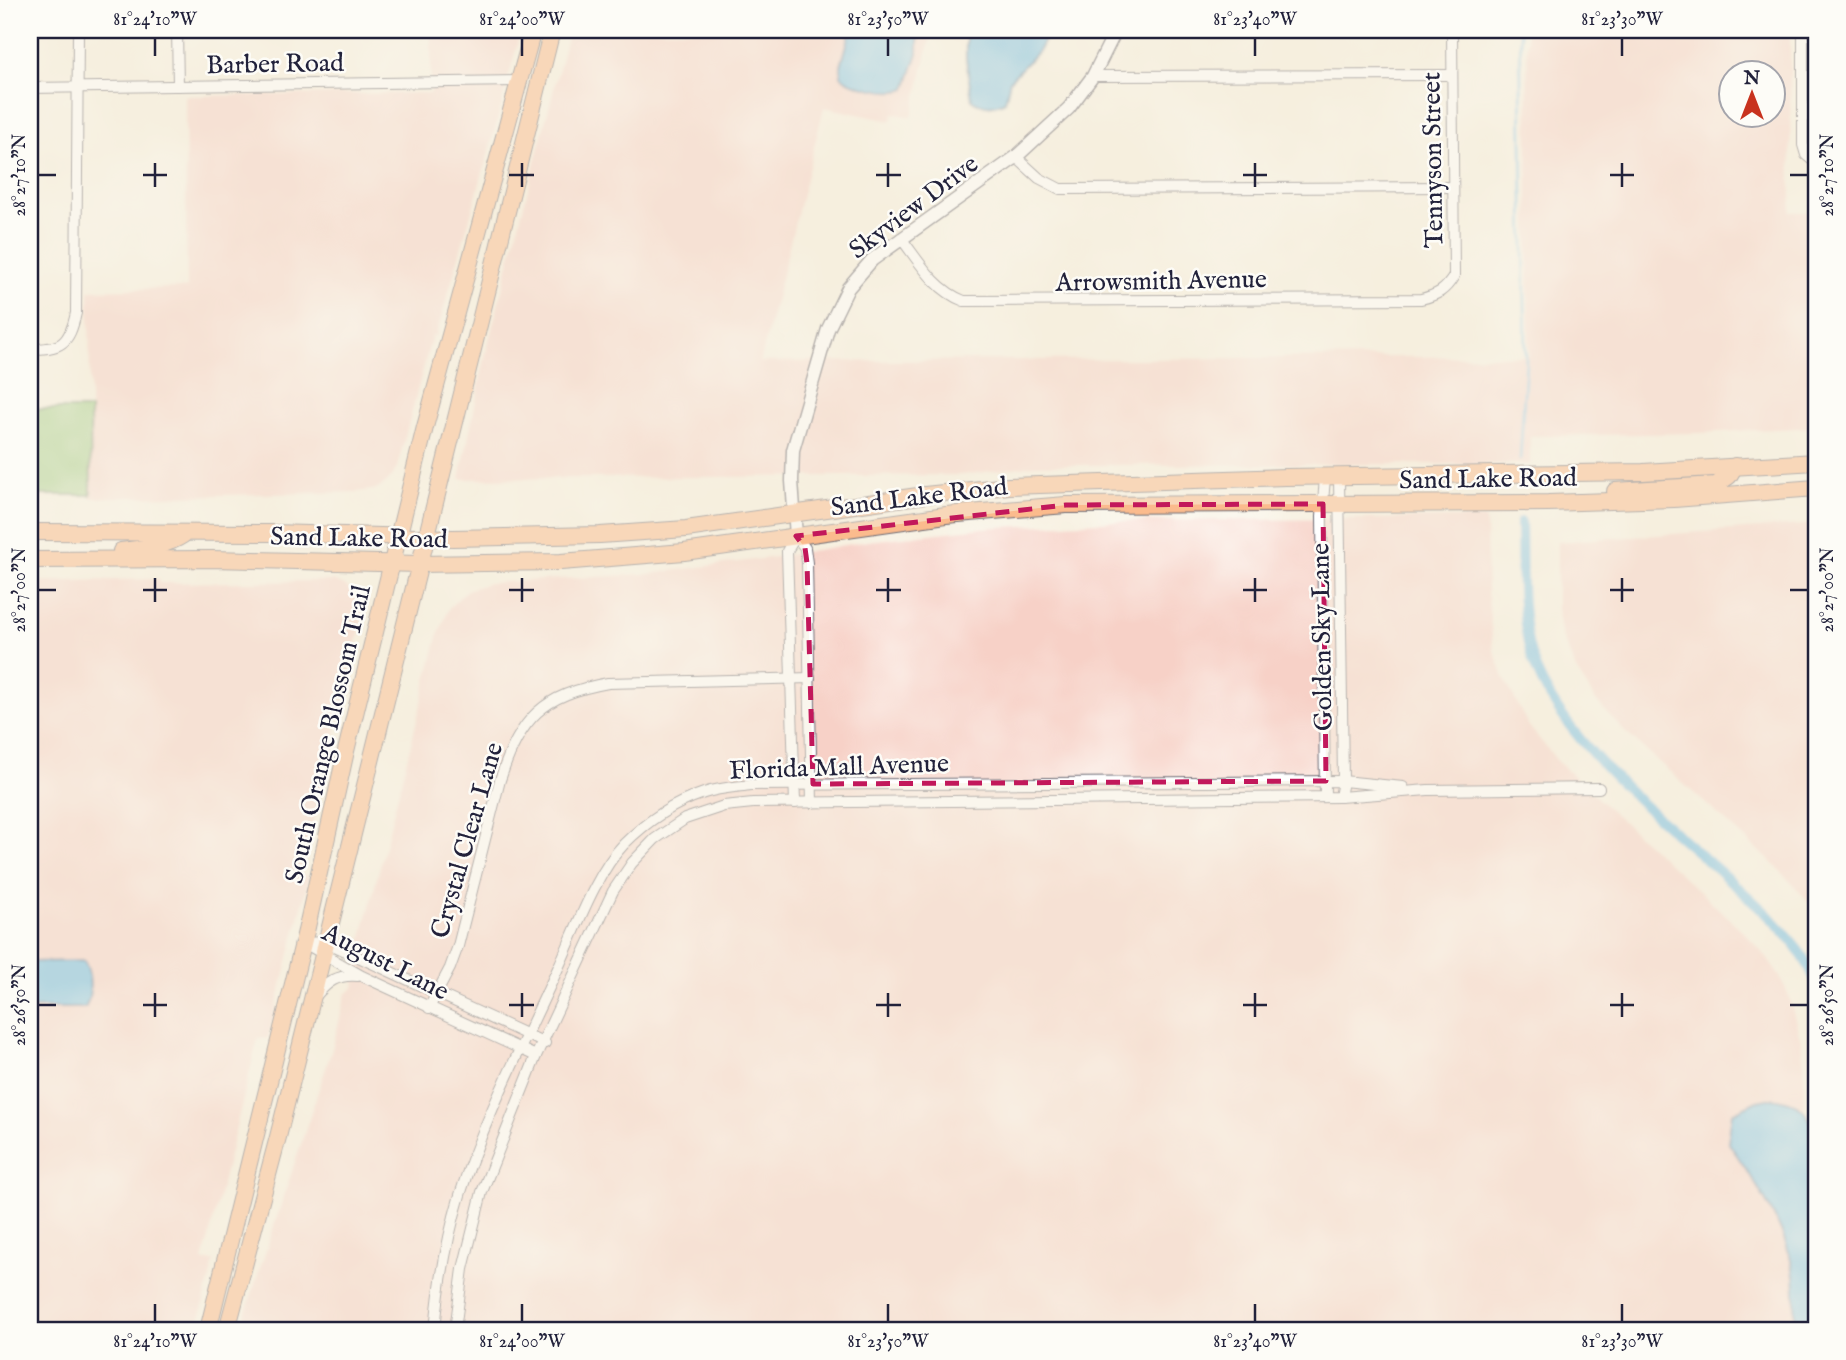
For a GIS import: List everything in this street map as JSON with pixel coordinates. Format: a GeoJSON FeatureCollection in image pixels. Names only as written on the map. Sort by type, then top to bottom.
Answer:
{"type":"FeatureCollection","features":[{"type":"Feature","properties":{"kind":"main road","name":"South Orange Blossom Trail"},"geometry":{"type":"LineString","coordinates":[[208,1330],[438,378],[533,30]]}},
{"type":"Feature","properties":{"kind":"main road","name":"South Orange Blossom Trail"},"geometry":{"type":"LineString","coordinates":[[227,1330],[325,949],[552,30]]}},
{"type":"Feature","properties":{"kind":"main road"},"geometry":{"type":"LineString","coordinates":[[526,55],[529,68],[538,84]]}},
{"type":"Feature","properties":{"kind":"main road"},"geometry":{"type":"LineString","coordinates":[[520,81],[531,94],[533,107]]}},
{"type":"Feature","properties":{"kind":"main road","name":"Sand Lake Road"},"geometry":{"type":"LineString","coordinates":[[30,531],[426,538],[639,533],[1009,486],[1116,481],[1643,472],[1816,463]]}},
{"type":"Feature","properties":{"kind":"main road"},"geometry":{"type":"LineString","coordinates":[[1573,502],[1597,492],[1716,485],[1729,477],[1735,466]]}},
{"type":"Feature","properties":{"kind":"main road"},"geometry":{"type":"LineString","coordinates":[[1734,494],[1740,482],[1749,475],[1816,471]]}},
{"type":"Feature","properties":{"kind":"main road"},"geometry":{"type":"LineString","coordinates":[[1008,509],[1009,486]]}},
{"type":"Feature","properties":{"kind":"main road","name":"Sand Lake Road"},"geometry":{"type":"LineString","coordinates":[[30,560],[212,559],[419,564],[561,562],[631,558],[1008,509],[1111,503],[1573,502],[1674,499],[1816,488]]}},
{"type":"Feature","properties":{"kind":"main road"},"geometry":{"type":"LineString","coordinates":[[54,560],[158,546],[174,541],[185,533]]}},
{"type":"Feature","properties":{"kind":"street"},"geometry":{"type":"LineString","coordinates":[[30,349],[47,349],[68,340],[76,313],[78,30]]}},
{"type":"Feature","properties":{"kind":"street"},"geometry":{"type":"LineString","coordinates":[[177,30],[178,86]]}},
{"type":"Feature","properties":{"kind":"street","name":"Skyview Drive"},"geometry":{"type":"LineString","coordinates":[[796,536],[793,450],[828,329],[848,288],[872,260],[1016,157],[1069,108],[1093,76],[1116,30]]}},
{"type":"Feature","properties":{"kind":"street","name":"Tennyson Street"},"geometry":{"type":"LineString","coordinates":[[1447,288],[1454,276],[1451,30]]}},
{"type":"Feature","properties":{"kind":"street"},"geometry":{"type":"LineString","coordinates":[[1803,30],[1803,145],[1806,155],[1816,160]]}},
{"type":"Feature","properties":{"kind":"street"},"geometry":{"type":"LineString","coordinates":[[1093,76],[1452,75]]}},
{"type":"Feature","properties":{"kind":"street","name":"Barber Road"},"geometry":{"type":"LineString","coordinates":[[30,88],[520,81]]}},
{"type":"Feature","properties":{"kind":"street"},"geometry":{"type":"LineString","coordinates":[[1016,157],[1039,178],[1060,189],[1453,187]]}},
{"type":"Feature","properties":{"kind":"street","name":"Arrowsmith Avenue"},"geometry":{"type":"LineString","coordinates":[[901,238],[936,284],[950,296],[964,301],[1421,299],[1437,295],[1447,288]]}},
{"type":"Feature","properties":{"kind":"street","name":"Golden Sky Lane"},"geometry":{"type":"LineString","coordinates":[[1332,477],[1340,504],[1343,781],[1340,797]]}},
{"type":"Feature","properties":{"kind":"street","name":"Golden Sky Lane"},"geometry":{"type":"LineString","coordinates":[[1325,797],[1323,504],[1332,477]]}},
{"type":"Feature","properties":{"kind":"street"},"geometry":{"type":"LineString","coordinates":[[795,803],[787,551],[796,536],[805,548],[806,555],[812,803]]}},
{"type":"Feature","properties":{"kind":"street","name":"Crystal Clear Lane"},"geometry":{"type":"LineString","coordinates":[[429,1008],[439,993],[458,946],[509,752],[521,729],[542,707],[578,688],[608,683],[810,678]]}},
{"type":"Feature","properties":{"kind":"street","name":"Florida Mall Avenue"},"geometry":{"type":"LineString","coordinates":[[435,1330],[447,1249],[460,1194],[520,1049],[600,880],[622,846],[648,822],[669,809],[706,792],[751,785],[1343,781],[1428,790]]}},
{"type":"Feature","properties":{"kind":"street"},"geometry":{"type":"LineString","coordinates":[[1207,782],[1207,798]]}},
{"type":"Feature","properties":{"kind":"street","name":"Florida Mall Avenue"},"geometry":{"type":"LineString","coordinates":[[455,1330],[463,1269],[482,1192],[536,1056],[545,1043],[593,930],[613,891],[632,863],[655,839],[685,819],[710,809],[738,804],[1340,797],[1428,790],[1598,788]]}},
{"type":"Feature","properties":{"kind":"street","name":"August Lane"},"geometry":{"type":"LineString","coordinates":[[303,943],[439,993],[545,1043]]}},
{"type":"Feature","properties":{"kind":"street","name":"August Lane"},"geometry":{"type":"LineString","coordinates":[[325,949],[362,976],[536,1056]]}},
{"type":"Feature","properties":{"kind":"street"},"geometry":{"type":"LineString","coordinates":[[312,1000],[334,978],[362,976]]}},
{"type":"Feature","properties":{"kind":"highlighted area"},"geometry":{"type":"Polygon","coordinates":[[[1323,504],[1326,781],[813,784],[807,563],[805,548],[796,536],[1066,505],[1323,504]]]}},
{"type":"Feature","properties":{"kind":"shaded area"},"geometry":{"type":"Polygon","coordinates":[[[431,30],[521,30],[436,336],[432,336],[392,477],[378,489],[357,492],[91,498],[89,290],[187,288],[185,96],[431,93],[431,30]]]}},
{"type":"Feature","properties":{"kind":"shaded area"},"geometry":{"type":"Polygon","coordinates":[[[569,30],[930,30],[912,117],[893,113],[891,121],[824,107],[760,362],[1529,356],[1527,30],[1790,30],[1791,212],[1816,212],[1816,427],[1698,433],[1530,436],[1530,464],[1035,465],[963,475],[460,479],[486,352],[569,30]]]}},
{"type":"Feature","properties":{"kind":"shaded area"},"geometry":{"type":"Polygon","coordinates":[[[1486,518],[1487,592],[1494,651],[1505,680],[1528,725],[1559,763],[1745,933],[1765,955],[1788,994],[1800,1037],[1804,1066],[1804,1113],[1816,1127],[1816,1330],[240,1330],[332,1049],[346,994],[354,988],[360,945],[439,633],[449,608],[467,590],[490,583],[649,574],[776,557],[868,541],[983,528],[1121,521],[1486,518]]]}},
{"type":"Feature","properties":{"kind":"shaded area"},"geometry":{"type":"Polygon","coordinates":[[[1816,524],[1816,910],[1777,867],[1625,732],[1596,701],[1576,670],[1562,636],[1557,608],[1557,542],[1816,524]]]}},
{"type":"Feature","properties":{"kind":"shaded area"},"geometry":{"type":"Polygon","coordinates":[[[160,579],[160,583],[333,581],[347,587],[354,595],[362,614],[361,626],[300,875],[310,876],[268,1038],[258,1038],[203,1261],[214,1261],[197,1330],[30,1330],[30,582],[160,579]]]}},
{"type":"Feature","properties":{"kind":"green space"},"geometry":{"type":"Polygon","coordinates":[[[30,409],[90,409],[91,495],[30,495],[30,409]]]}},
{"type":"Feature","properties":{"kind":"water"},"geometry":{"type":"Polygon","coordinates":[[[851,30],[918,30],[918,53],[906,89],[872,89],[854,84],[841,76],[841,66],[851,30]]]}},
{"type":"Feature","properties":{"kind":"water"},"geometry":{"type":"Polygon","coordinates":[[[966,30],[1049,30],[1039,50],[1010,80],[1005,101],[988,105],[972,100],[966,58],[966,30]]]}},
{"type":"Feature","properties":{"kind":"water"},"geometry":{"type":"Polygon","coordinates":[[[84,961],[90,984],[85,1008],[30,1008],[30,962],[84,961]]]}},
{"type":"Feature","properties":{"kind":"water"},"geometry":{"type":"Polygon","coordinates":[[[1773,1098],[1800,1107],[1816,1131],[1816,1330],[1795,1330],[1794,1276],[1785,1242],[1768,1206],[1728,1142],[1732,1113],[1757,1101],[1773,1098]]]}},
{"type":"Feature","properties":{"kind":"waterway"},"geometry":{"type":"LineString","coordinates":[[1520,30],[1526,362],[1520,460]]}},
{"type":"Feature","properties":{"kind":"waterway"},"geometry":{"type":"LineString","coordinates":[[1521,522],[1525,628],[1539,676],[1558,709],[1610,772],[1778,925],[1800,952],[1816,982]]}}]}
